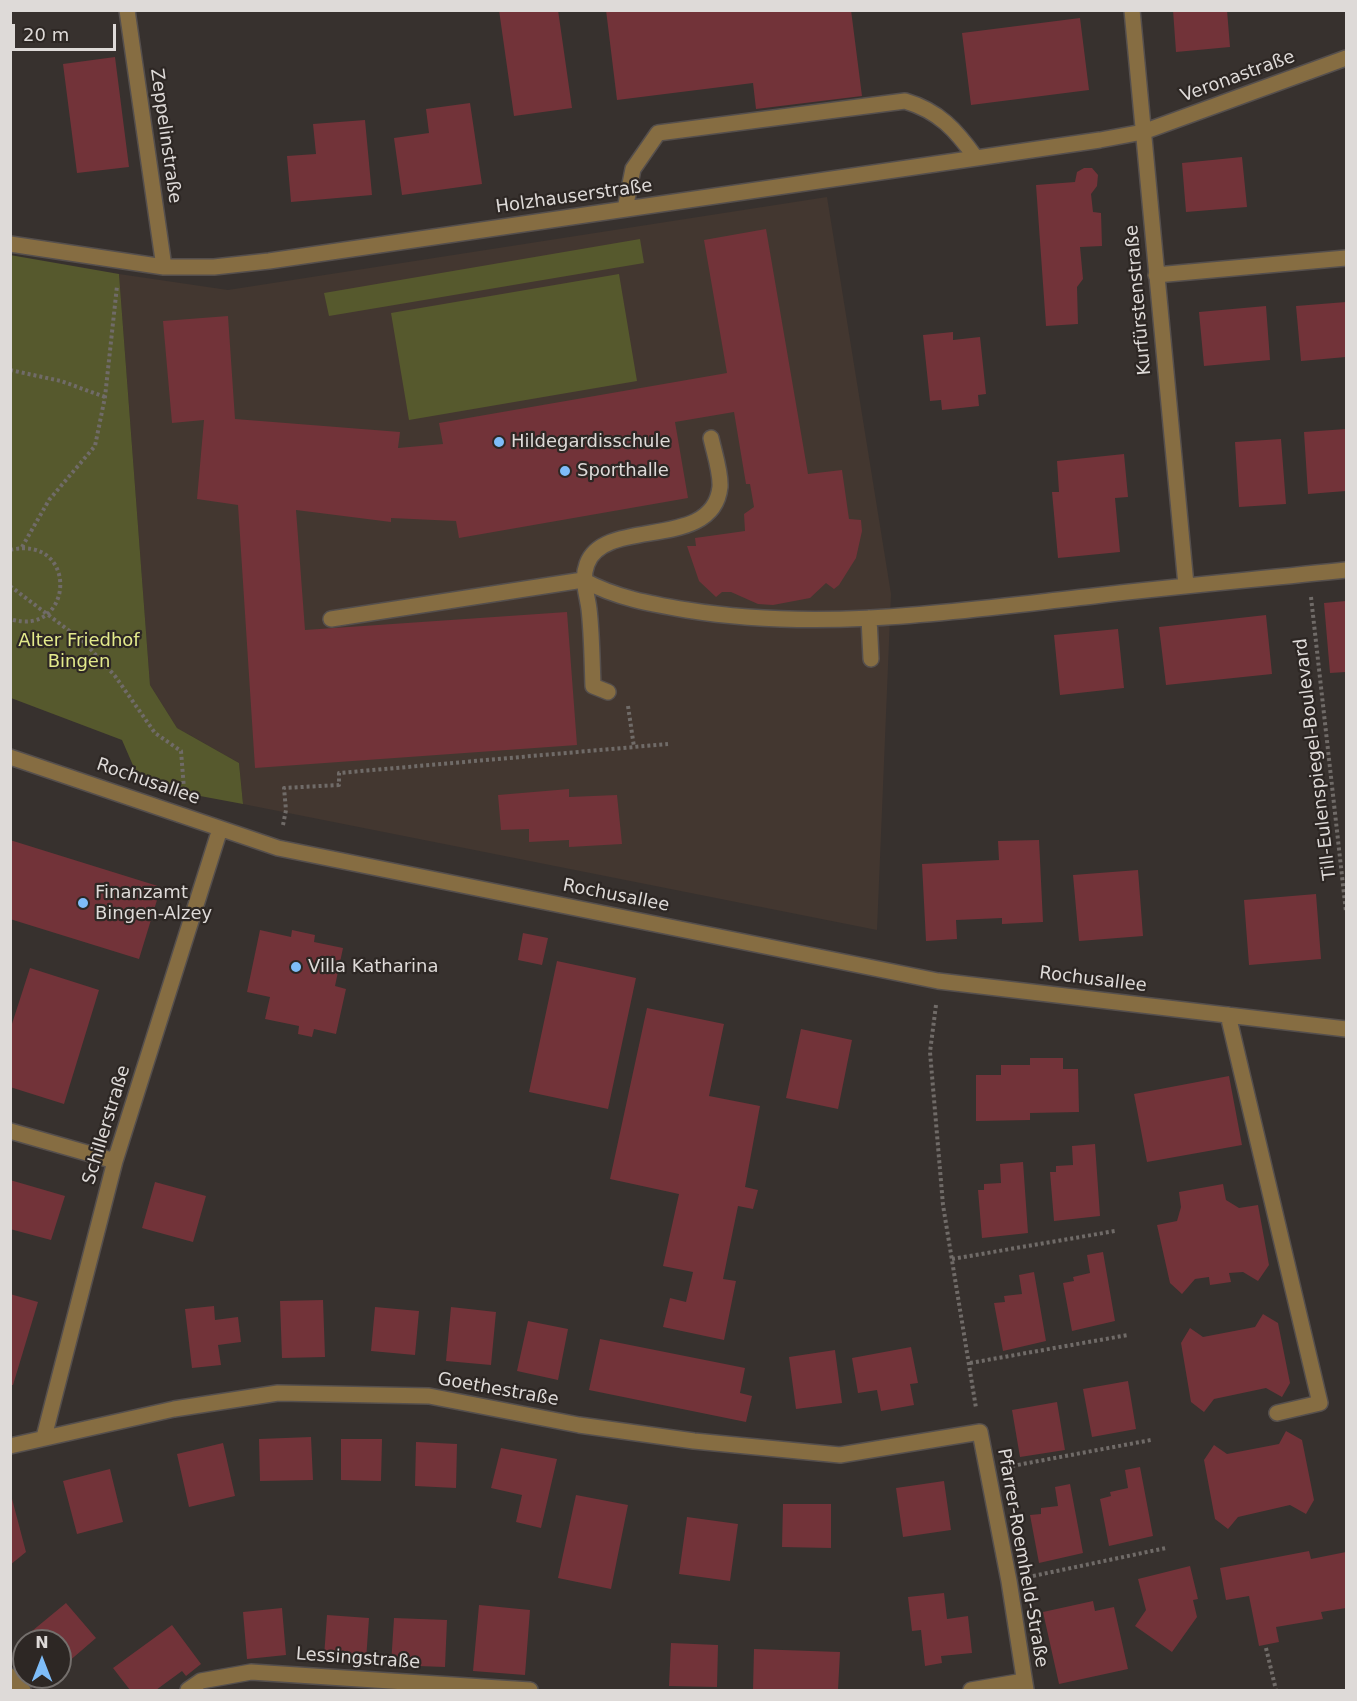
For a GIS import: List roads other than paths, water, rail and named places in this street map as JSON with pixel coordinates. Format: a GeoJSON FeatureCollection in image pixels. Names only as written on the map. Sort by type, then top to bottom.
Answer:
{"type":"FeatureCollection","features":[{"type":"Feature","properties":{"kind":"street","name":"Zeppelinstraße"},"geometry":{"type":"LineString","coordinates":[[127,10],[164,267]]}},
{"type":"Feature","properties":{"kind":"street","name":"Kurfürstenstraße"},"geometry":{"type":"LineString","coordinates":[[1132,10],[1186,585]]}},
{"type":"Feature","properties":{"kind":"street","name":"Veronastraße"},"geometry":{"type":"LineString","coordinates":[[1143,132],[1347,58]]}},
{"type":"Feature","properties":{"kind":"street"},"geometry":{"type":"LineString","coordinates":[[626,209],[633,169],[658,133],[905,101],[921,106],[948,122],[976,158]]}},
{"type":"Feature","properties":{"kind":"street","name":"Holzhauserstraße"},"geometry":{"type":"LineString","coordinates":[[10,244],[164,267],[214,267],[269,261],[1143,132]]}},
{"type":"Feature","properties":{"kind":"street"},"geometry":{"type":"LineString","coordinates":[[1156,275],[1347,258]]}},
{"type":"Feature","properties":{"kind":"street"},"geometry":{"type":"LineString","coordinates":[[608,692],[593,687],[589,607],[583,580],[587,562],[599,548],[615,540],[663,532],[690,523],[707,512],[716,501],[720,486],[711,438]]}},
{"type":"Feature","properties":{"kind":"street"},"geometry":{"type":"LineString","coordinates":[[331,619],[583,580],[606,592],[652,604],[717,615],[776,621],[928,614],[1186,585],[1347,570]]}},
{"type":"Feature","properties":{"kind":"street"},"geometry":{"type":"LineString","coordinates":[[869,618],[871,659]]}},
{"type":"Feature","properties":{"kind":"street","name":"Rochusallee"},"geometry":{"type":"LineString","coordinates":[[10,757],[185,814],[220,829],[278,848],[938,981],[1347,1029]]}},
{"type":"Feature","properties":{"kind":"street","name":"Schillerstraße"},"geometry":{"type":"LineString","coordinates":[[44,1437],[115,1161],[220,829]]}},
{"type":"Feature","properties":{"kind":"street"},"geometry":{"type":"LineString","coordinates":[[1228,1015],[1320,1403],[1277,1413]]}},
{"type":"Feature","properties":{"kind":"street"},"geometry":{"type":"LineString","coordinates":[[10,1131],[115,1161]]}},
{"type":"Feature","properties":{"kind":"street","name":"Goethestraße"},"geometry":{"type":"LineString","coordinates":[[10,1446],[174,1409],[278,1393],[429,1396],[591,1426],[694,1441],[840,1455],[980,1432]]}},
{"type":"Feature","properties":{"kind":"street","name":"Pfarrer-Roemheld-Straße"},"geometry":{"type":"LineString","coordinates":[[980,1432],[1009,1581],[1025,1686]]}},
{"type":"Feature","properties":{"kind":"street","name":"Lessingstraße"},"geometry":{"type":"LineString","coordinates":[[188,1690],[201,1681],[251,1672],[530,1690]]}},
{"type":"Feature","properties":{"kind":"street"},"geometry":{"type":"LineString","coordinates":[[10,1676],[23,1690]]}},
{"type":"Feature","properties":{"kind":"street"},"geometry":{"type":"LineString","coordinates":[[971,1690],[1025,1686]]}},
{"type":"Feature","properties":{"kind":"place","name":"Hildegardisschule"},"geometry":{"type":"Point","coordinates":[499,442]}},
{"type":"Feature","properties":{"kind":"place","name":"Sporthalle"},"geometry":{"type":"Point","coordinates":[565,471]}},
{"type":"Feature","properties":{"kind":"place","name":"Finanzamt Bingen-Alzey"},"geometry":{"type":"Point","coordinates":[83,903]}},
{"type":"Feature","properties":{"kind":"place","name":"Villa Katharina"},"geometry":{"type":"Point","coordinates":[296,967]}},
{"type":"Feature","properties":{"kind":"park label","name":"Alter Friedhof Bingen"},"geometry":{"type":"Point","coordinates":[79,651]}}]}
